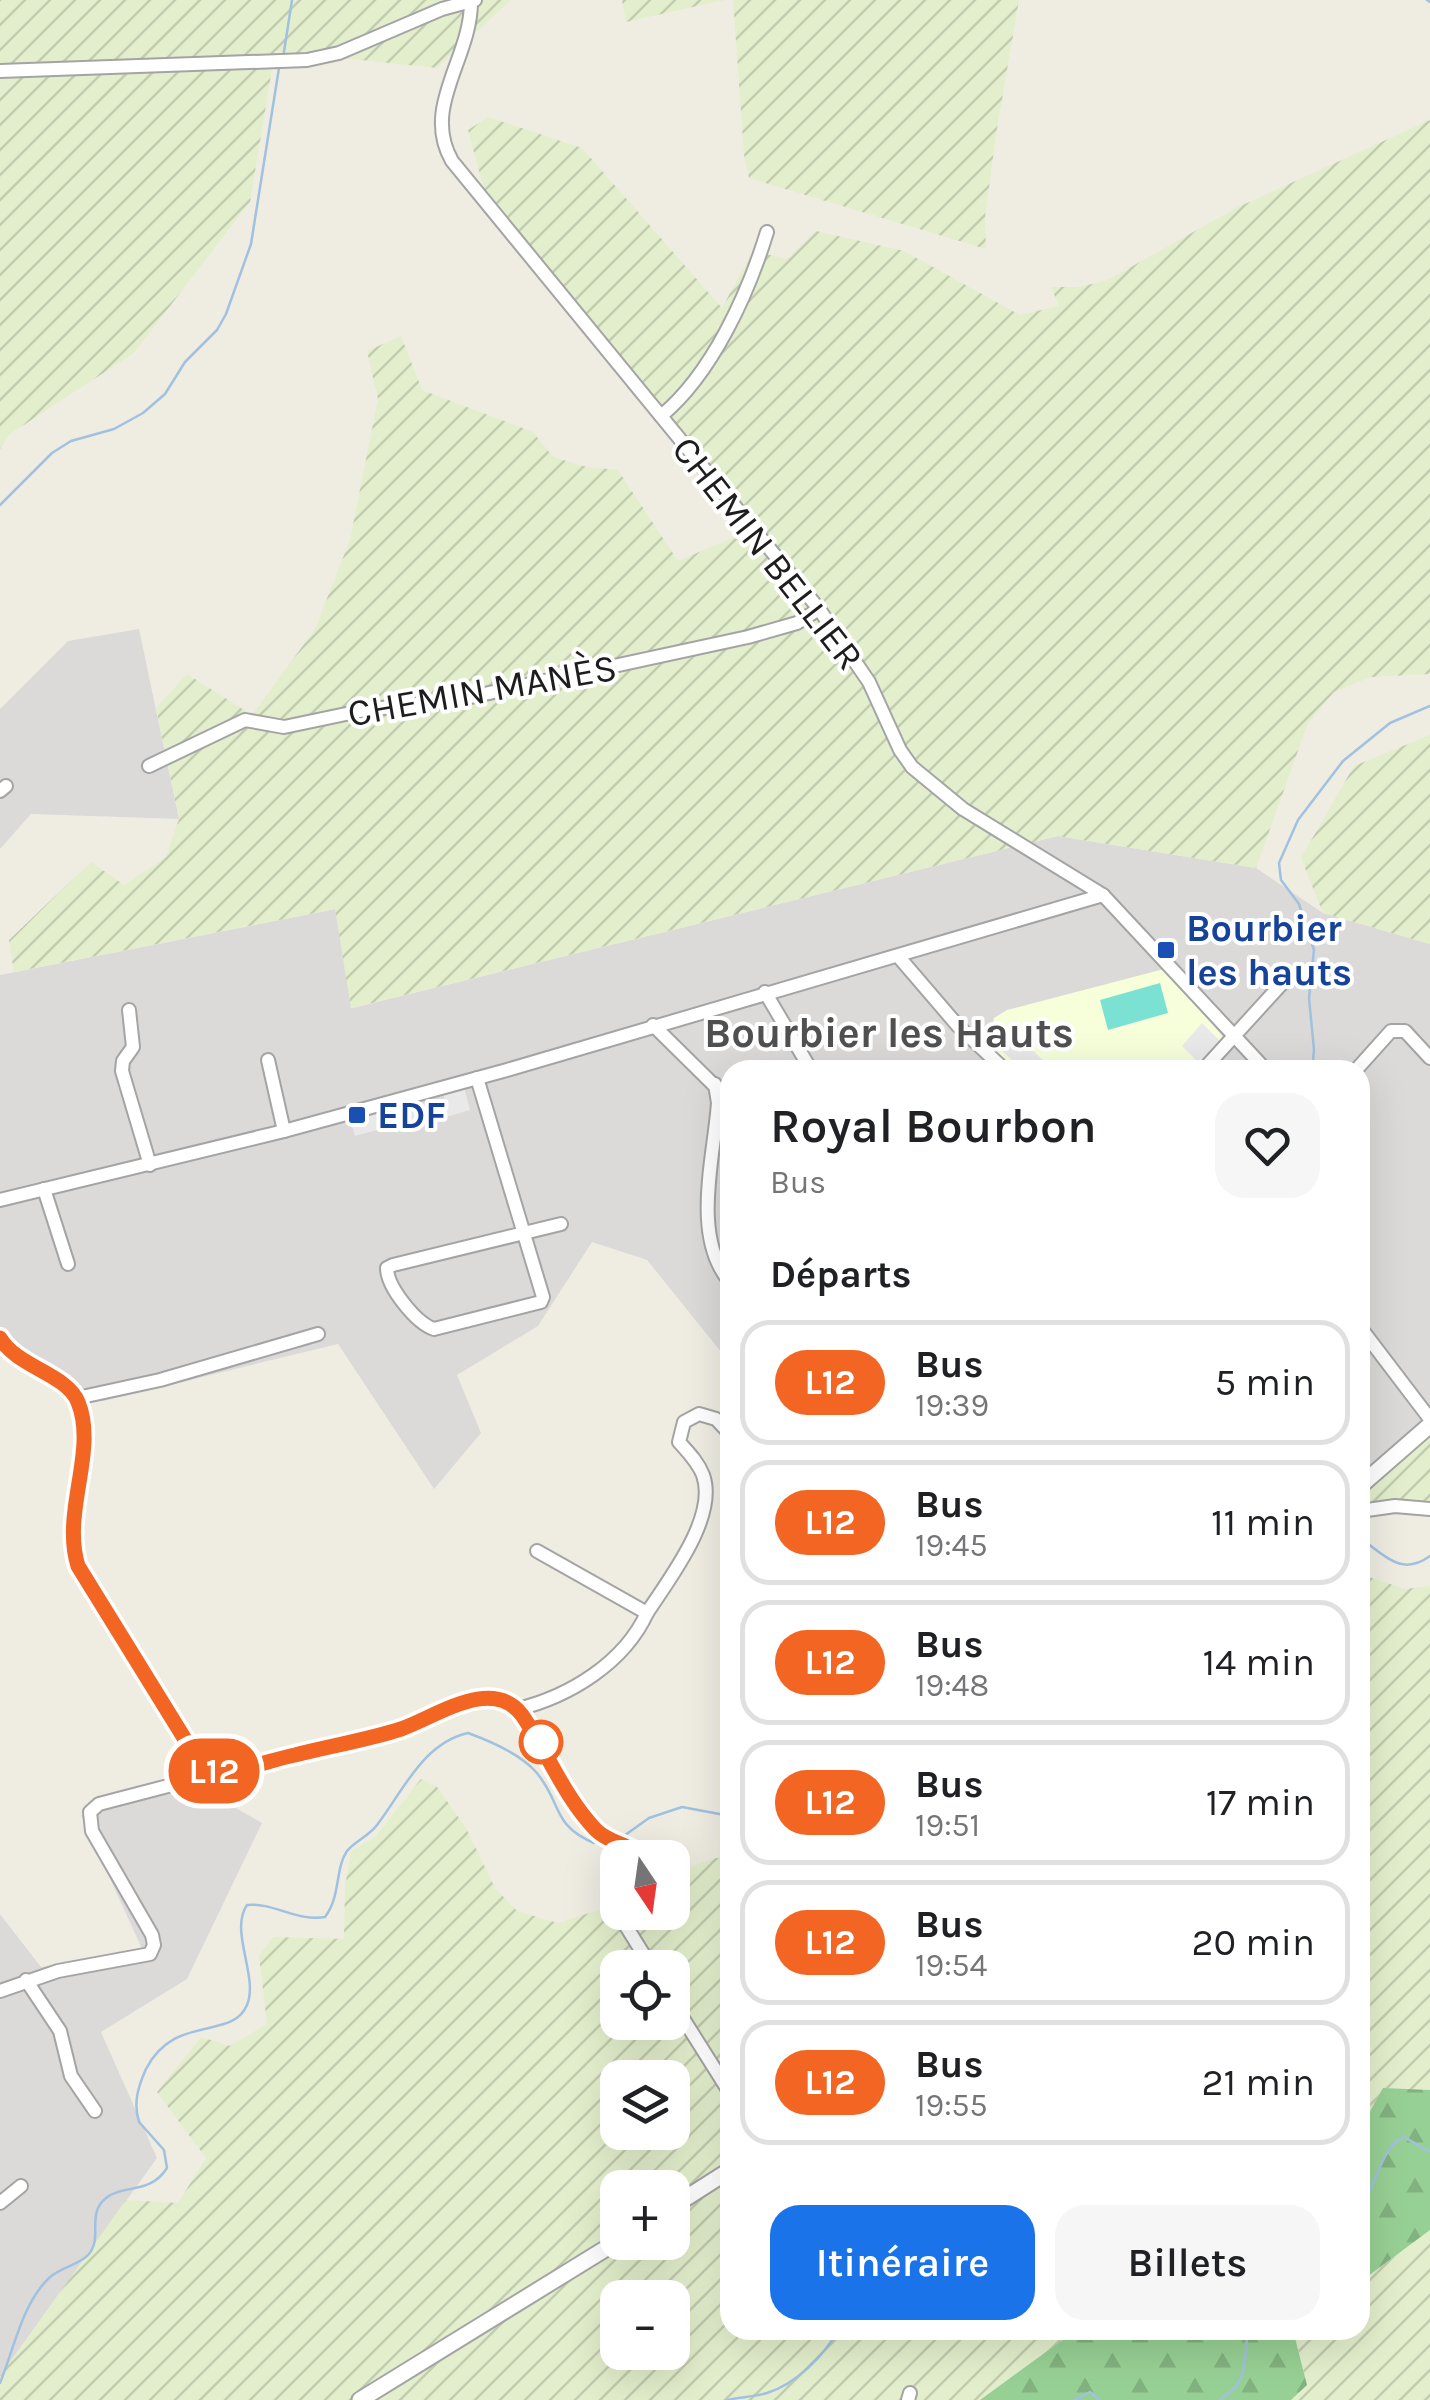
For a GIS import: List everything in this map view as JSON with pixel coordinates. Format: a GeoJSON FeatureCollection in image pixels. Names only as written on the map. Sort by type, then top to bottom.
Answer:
{"type":"FeatureCollection","features":[{"type":"Feature","properties":{"kind":"street"},"geometry":{"type":"LineString","coordinates":[[0,71],[308,60],[473,1]]}},
{"type":"Feature","properties":{"kind":"street","name":"CHEMIN BELLIER"},"geometry":{"type":"LineString","coordinates":[[473,1],[467,34],[440,118],[445,148],[819,609],[868,682],[912,767],[964,809],[1103,895],[1256,1060]]}},
{"type":"Feature","properties":{"kind":"street"},"geometry":{"type":"LineString","coordinates":[[661,416],[692,385],[728,326],[754,274],[767,232]]}},
{"type":"Feature","properties":{"kind":"street","name":"CHEMIN MANÈS"},"geometry":{"type":"LineString","coordinates":[[149,766],[244,720],[284,727],[365,710],[466,698],[748,637],[796,622],[819,609]]}},
{"type":"Feature","properties":{"kind":"street"},"geometry":{"type":"LineString","coordinates":[[0,1200],[284,1131],[477,1078],[1103,895]]}},
{"type":"Feature","properties":{"kind":"street"},"geometry":{"type":"LineString","coordinates":[[898,956],[958,1026],[994,1060]]}},
{"type":"Feature","properties":{"kind":"street"},"geometry":{"type":"LineString","coordinates":[[1212,1060],[1287,978]]}},
{"type":"Feature","properties":{"kind":"street"},"geometry":{"type":"LineString","coordinates":[[765,992],[804,1060]]}},
{"type":"Feature","properties":{"kind":"street"},"geometry":{"type":"LineString","coordinates":[[129,1010],[134,1047],[122,1070],[150,1165]]}},
{"type":"Feature","properties":{"kind":"street"},"geometry":{"type":"LineString","coordinates":[[653,1026],[720,1090]]}},
{"type":"Feature","properties":{"kind":"street"},"geometry":{"type":"LineString","coordinates":[[1364,1060],[1392,1031],[1405,1031],[1430,1058]]}},
{"type":"Feature","properties":{"kind":"street"},"geometry":{"type":"LineString","coordinates":[[268,1060],[284,1131]]}},
{"type":"Feature","properties":{"kind":"street"},"geometry":{"type":"LineString","coordinates":[[477,1078],[523,1232],[543,1297],[535,1305],[434,1329],[421,1322],[386,1274],[393,1265],[523,1232],[561,1224]]}},
{"type":"Feature","properties":{"kind":"street"},"geometry":{"type":"LineString","coordinates":[[715,1084],[718,1104],[707,1236],[720,1268]]}},
{"type":"Feature","properties":{"kind":"street"},"geometry":{"type":"LineString","coordinates":[[44,1189],[68,1264]]}},
{"type":"Feature","properties":{"kind":"street"},"geometry":{"type":"LineString","coordinates":[[77,1398],[160,1380],[318,1334]]}},
{"type":"Feature","properties":{"kind":"street"},"geometry":{"type":"LineString","coordinates":[[0,1338],[8,1350],[77,1398],[83,1438],[72,1549],[78,1566],[207,1770]]}},
{"type":"Feature","properties":{"kind":"street"},"geometry":{"type":"LineString","coordinates":[[1370,1341],[1430,1422],[1370,1477]]}},
{"type":"Feature","properties":{"kind":"street"},"geometry":{"type":"LineString","coordinates":[[0,1990],[26,1980],[150,1954],[152,1936],[92,1831],[90,1812],[98,1804],[195,1779],[207,1770],[224,1771],[402,1729],[466,1702],[485,1699],[518,1709],[572,1688],[610,1662],[626,1648],[679,1565],[700,1522],[707,1495],[700,1469],[679,1442],[684,1422],[698,1414],[720,1423]]}},
{"type":"Feature","properties":{"kind":"street"},"geometry":{"type":"LineString","coordinates":[[1370,1510],[1395,1506],[1430,1509]]}},
{"type":"Feature","properties":{"kind":"street"},"geometry":{"type":"LineString","coordinates":[[537,1551],[647,1613]]}},
{"type":"Feature","properties":{"kind":"street"},"geometry":{"type":"LineString","coordinates":[[518,1709],[574,1806],[609,1840]]}},
{"type":"Feature","properties":{"kind":"street"},"geometry":{"type":"LineString","coordinates":[[26,1980],[60,2031],[71,2076],[95,2111]]}},
{"type":"Feature","properties":{"kind":"street"},"geometry":{"type":"LineString","coordinates":[[690,2030],[720,2077]]}},
{"type":"Feature","properties":{"kind":"street"},"geometry":{"type":"LineString","coordinates":[[690,2196],[720,2176]]}},
{"type":"Feature","properties":{"kind":"street"},"geometry":{"type":"LineString","coordinates":[[0,2203],[21,2186]]}},
{"type":"Feature","properties":{"kind":"street"},"geometry":{"type":"LineString","coordinates":[[360,2400],[600,2252]]}},
{"type":"Feature","properties":{"kind":"shaded area"},"geometry":{"type":"Polygon","coordinates":[[[0,0],[511,0],[437,68],[275,51],[250,202],[134,353],[10,434],[0,449],[0,0]]]}},
{"type":"Feature","properties":{"kind":"shaded area"},"geometry":{"type":"Polygon","coordinates":[[[622,0],[724,0],[626,22],[622,0]]]}},
{"type":"Feature","properties":{"kind":"shaded area"},"geometry":{"type":"Polygon","coordinates":[[[733,0],[1019,0],[985,217],[986,249],[749,178],[733,0]]]}},
{"type":"Feature","properties":{"kind":"shaded area"},"geometry":{"type":"Polygon","coordinates":[[[488,117],[582,148],[722,308],[753,251],[787,259],[816,231],[904,251],[1020,315],[1059,306],[1051,287],[1106,281],[1236,208],[1430,120],[1430,674],[1371,677],[1334,692],[1308,723],[1256,868],[1058,836],[351,1008],[335,909],[14,972],[9,940],[91,862],[124,885],[166,857],[179,819],[156,708],[187,674],[252,715],[315,629],[350,540],[378,399],[367,351],[401,336],[422,390],[533,432],[553,457],[587,467],[618,470],[678,561],[758,527],[485,193],[468,130],[488,117]]]}},
{"type":"Feature","properties":{"kind":"shaded area"},"geometry":{"type":"Polygon","coordinates":[[[139,629],[179,819],[31,814],[0,849],[0,709],[68,641],[139,629]]]}},
{"type":"Feature","properties":{"kind":"shaded area"},"geometry":{"type":"Polygon","coordinates":[[[1430,735],[1430,944],[1323,913],[1301,858],[1354,766],[1430,735]]]}},
{"type":"Feature","properties":{"kind":"shaded area"},"geometry":{"type":"Polygon","coordinates":[[[1058,836],[1256,868],[1323,913],[1430,944],[1430,1432],[1370,1485],[1370,1060],[720,1060],[720,1351],[647,1260],[592,1242],[538,1326],[457,1375],[481,1433],[434,1489],[338,1344],[103,1401],[57,1389],[0,1357],[0,975],[336,909],[352,1008],[1058,836]]]}},
{"type":"Feature","properties":{"kind":"shaded area"},"geometry":{"type":"Polygon","coordinates":[[[1164,969],[1225,1039],[1206,1060],[1000,1060],[988,1050],[994,1018],[1007,1010],[1164,969]]]}},
{"type":"Feature","properties":{"kind":"shaded area"},"geometry":{"type":"Polygon","coordinates":[[[1160,983],[1168,1013],[1108,1030],[1100,1000],[1160,983]]]}},
{"type":"Feature","properties":{"kind":"shaded area"},"geometry":{"type":"Polygon","coordinates":[[[1202,1023],[1220,1041],[1200,1060],[1182,1046],[1202,1023]]]}},
{"type":"Feature","properties":{"kind":"shaded area"},"geometry":{"type":"Polygon","coordinates":[[[1015,1034],[1043,1060],[1012,1060],[1001,1050],[1015,1034]]]}},
{"type":"Feature","properties":{"kind":"shaded area"},"geometry":{"type":"Polygon","coordinates":[[[464,1087],[470,1110],[394,1132],[391,1126],[355,1136],[350,1119],[421,1099],[424,1107],[445,1101],[443,1092],[464,1087]]]}},
{"type":"Feature","properties":{"kind":"shaded area"},"geometry":{"type":"Polygon","coordinates":[[[1430,1432],[1430,1504],[1408,1499],[1371,1505],[1370,1485],[1430,1432]]]}},
{"type":"Feature","properties":{"kind":"shaded area"},"geometry":{"type":"Polygon","coordinates":[[[1370,1577],[1405,1589],[1430,1586],[1430,2090],[1383,2088],[1370,2111],[1370,1577]]]}},
{"type":"Feature","properties":{"kind":"shaded area"},"geometry":{"type":"Polygon","coordinates":[[[421,1779],[437,1787],[466,1828],[495,1888],[517,1911],[558,1923],[600,1909],[600,1930],[690,1930],[690,1867],[720,1858],[720,2340],[1062,2340],[980,2400],[0,2400],[0,2376],[126,2200],[178,2203],[206,2158],[157,2092],[201,2037],[230,2046],[267,2024],[259,1956],[273,1937],[344,1939],[345,1887],[351,1851],[375,1837],[421,1779]]]}},
{"type":"Feature","properties":{"kind":"shaded area"},"geometry":{"type":"Polygon","coordinates":[[[199,1787],[262,1823],[187,1979],[101,2032],[157,2158],[0,2376],[0,1914],[41,1967],[143,1951],[81,1815],[199,1787]]]}},
{"type":"Feature","properties":{"kind":"shaded area"},"geometry":{"type":"Polygon","coordinates":[[[1430,2230],[1430,2400],[1291,2400],[1307,2385],[1296,2340],[1370,2340],[1370,2275],[1430,2230]]]}},
{"type":"Feature","properties":{"kind":"green space"},"geometry":{"type":"Polygon","coordinates":[[[1383,2088],[1430,2090],[1430,2230],[1370,2275],[1370,2111],[1383,2088]]]}},
{"type":"Feature","properties":{"kind":"green space"},"geometry":{"type":"Polygon","coordinates":[[[1062,2340],[1296,2340],[1307,2385],[1291,2400],[980,2400],[1062,2340]]]}},
{"type":"Feature","properties":{"kind":"waterway"},"geometry":{"type":"LineString","coordinates":[[283,58],[292,0]]}},
{"type":"Feature","properties":{"kind":"waterway"},"geometry":{"type":"LineString","coordinates":[[0,505],[52,453],[71,441],[114,429],[143,413],[165,394],[185,362],[217,330],[251,244],[279,68]]}},
{"type":"Feature","properties":{"kind":"waterway"},"geometry":{"type":"LineString","coordinates":[[1313,1060],[1309,998],[1314,950],[1299,904],[1281,880],[1279,863],[1298,820],[1343,761],[1390,723],[1430,706]]}},
{"type":"Feature","properties":{"kind":"waterway"},"geometry":{"type":"LineString","coordinates":[[1370,1546],[1401,1564],[1410,1565],[1430,1556]]}},
{"type":"Feature","properties":{"kind":"waterway"},"geometry":{"type":"LineString","coordinates":[[0,2383],[25,2314],[40,2289],[54,2274],[85,2258],[93,2247],[100,2204],[113,2194],[153,2182],[167,2168],[164,2150],[139,2122],[139,2089],[146,2069],[172,2040],[229,2022],[240,2016],[247,2005],[250,1981],[241,1928],[247,1905],[305,1917],[325,1917],[347,1851],[374,1829],[426,1758],[452,1738],[468,1733],[529,1765],[570,1829],[594,1843]]}},
{"type":"Feature","properties":{"kind":"waterway"},"geometry":{"type":"LineString","coordinates":[[621,1838],[649,1818],[682,1807],[720,1814]]}},
{"type":"Feature","properties":{"kind":"waterway"},"geometry":{"type":"LineString","coordinates":[[1370,2191],[1384,2158],[1396,2142],[1404,2137],[1430,2152]]}},
{"type":"Feature","properties":{"kind":"waterway"},"geometry":{"type":"LineString","coordinates":[[727,2400],[767,2393],[788,2383],[817,2359],[832,2340]]}},
{"type":"Feature","properties":{"kind":"waterway"},"geometry":{"type":"LineString","coordinates":[[1219,2400],[1240,2379],[1247,2340]]}},
{"type":"Feature","properties":{"kind":"waterway"},"geometry":{"type":"LineString","coordinates":[[1074,2400],[1090,2392],[1099,2400]]}},
{"type":"Feature","properties":{"kind":"bus line","name":"L12"},"geometry":{"type":"LineString","coordinates":[[0,1338],[22,1361],[77,1398],[83,1438],[72,1549],[90,1590],[207,1770],[224,1771],[402,1729],[456,1704],[485,1699],[518,1709],[574,1806],[608,1840]]}},
{"type":"Feature","properties":{"kind":"place","name":"Bourbier les hauts"},"geometry":{"type":"Point","coordinates":[1166,950]}},
{"type":"Feature","properties":{"kind":"place","name":"EDF"},"geometry":{"type":"Point","coordinates":[357,1115]}},
{"type":"Feature","properties":{"kind":"district","name":"Bourbier les Hauts"},"geometry":{"type":"Point","coordinates":[889,1032]}}]}
